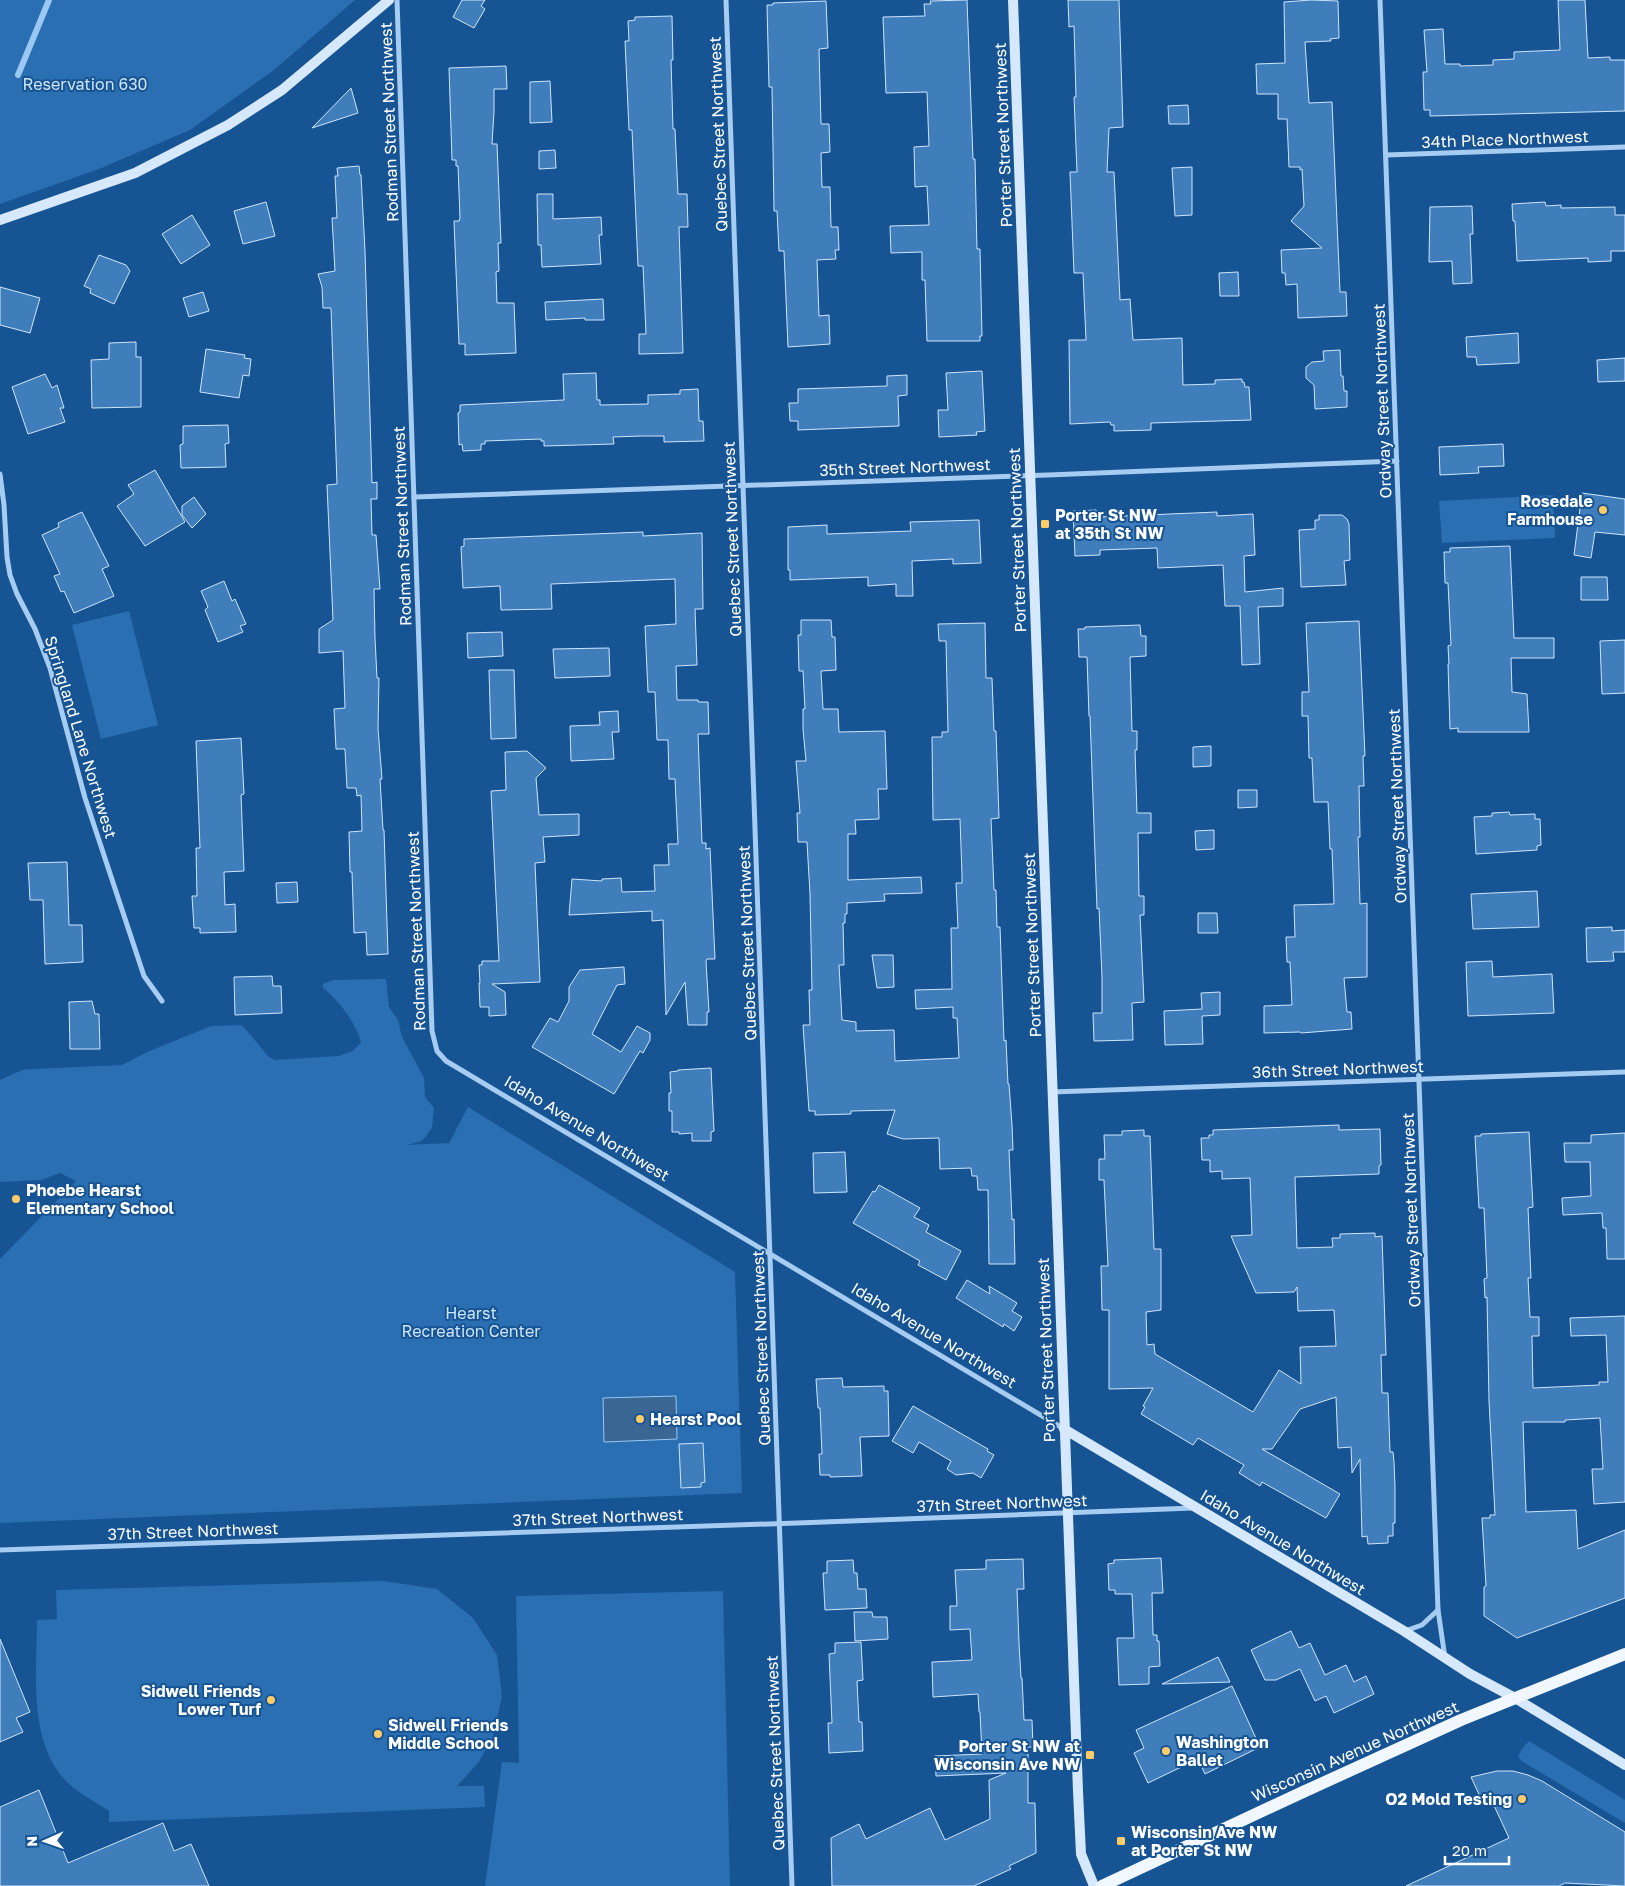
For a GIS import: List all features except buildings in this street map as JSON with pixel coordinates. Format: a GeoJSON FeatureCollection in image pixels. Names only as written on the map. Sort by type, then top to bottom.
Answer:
{"type":"FeatureCollection","features":[{"type":"Feature","properties":{"kind":"main road","name":"Wisconsin Avenue Northwest"},"geometry":{"type":"LineString","coordinates":[[1102,1886],[1461,1720],[1625,1654]]}},
{"type":"Feature","properties":{"kind":"street"},"geometry":{"type":"LineString","coordinates":[[0,220],[135,174],[228,125],[282,90],[389,0]]}},
{"type":"Feature","properties":{"kind":"street","name":"Rodman Street Northwest"},"geometry":{"type":"LineString","coordinates":[[397,0],[432,1031],[437,1051]]}},
{"type":"Feature","properties":{"kind":"street","name":"Quebec Street Northwest"},"geometry":{"type":"LineString","coordinates":[[726,0],[792,1886]]}},
{"type":"Feature","properties":{"kind":"street","name":"Porter Street Northwest"},"geometry":{"type":"LineString","coordinates":[[1013,0],[1081,1854],[1094,1886]]}},
{"type":"Feature","properties":{"kind":"street","name":"Ordway Street Northwest"},"geometry":{"type":"LineString","coordinates":[[1380,0],[1438,1610],[1446,1660]]}},
{"type":"Feature","properties":{"kind":"street","name":"34th Place Northwest"},"geometry":{"type":"LineString","coordinates":[[1386,155],[1625,147]]}},
{"type":"Feature","properties":{"kind":"street","name":"35th Street Northwest"},"geometry":{"type":"LineString","coordinates":[[414,497],[1397,461]]}},
{"type":"Feature","properties":{"kind":"street","name":"Springland Lane Northwest"},"geometry":{"type":"LineString","coordinates":[[0,474],[4,505],[6,558],[10,576],[35,629],[50,668],[84,798],[144,976],[162,1001]]}},
{"type":"Feature","properties":{"kind":"street","name":"Idaho Avenue Northwest"},"geometry":{"type":"LineString","coordinates":[[437,1051],[446,1061],[1404,1632],[1446,1660],[1515,1698],[1625,1765]]}},
{"type":"Feature","properties":{"kind":"street","name":"36th Street Northwest"},"geometry":{"type":"LineString","coordinates":[[1052,1092],[1625,1072]]}},
{"type":"Feature","properties":{"kind":"street","name":"37th Street Northwest"},"geometry":{"type":"LineString","coordinates":[[0,1550],[1196,1508]]}},
{"type":"Feature","properties":{"kind":"street"},"geometry":{"type":"LineString","coordinates":[[1404,1632],[1422,1625],[1438,1610]]}},
{"type":"Feature","properties":{"kind":"green space","name":"Reservation 630"},"geometry":{"type":"Polygon","coordinates":[[[0,0],[355,0],[274,70],[190,130],[99,169],[0,204],[0,0]]]}},
{"type":"Feature","properties":{"kind":"green space"},"geometry":{"type":"Polygon","coordinates":[[[1553,495],[1555,538],[1442,543],[1439,501],[1553,495]]]}},
{"type":"Feature","properties":{"kind":"green space"},"geometry":{"type":"Polygon","coordinates":[[[129,611],[158,725],[101,739],[72,625],[129,611]]]}},
{"type":"Feature","properties":{"kind":"green space","name":"Hearst Recreation Center"},"geometry":{"type":"Polygon","coordinates":[[[386,979],[389,1007],[398,1020],[402,1037],[424,1078],[425,1097],[434,1108],[432,1128],[422,1141],[407,1145],[449,1143],[468,1107],[735,1272],[742,1493],[0,1523],[0,1259],[76,1181],[60,1173],[41,1180],[0,1182],[0,1080],[22,1070],[122,1065],[147,1052],[211,1026],[242,1025],[269,1057],[275,1060],[338,1056],[353,1051],[361,1042],[351,1020],[335,999],[323,988],[323,984],[333,980],[386,979]]]}},
{"type":"Feature","properties":{"kind":"green space"},"geometry":{"type":"Polygon","coordinates":[[[383,1581],[437,1589],[473,1618],[497,1655],[502,1696],[493,1737],[478,1763],[457,1786],[484,1786],[485,1807],[109,1822],[109,1811],[72,1787],[55,1767],[46,1748],[40,1728],[37,1706],[36,1662],[37,1620],[57,1619],[56,1590],[383,1581]]]}},
{"type":"Feature","properties":{"kind":"green space"},"geometry":{"type":"Polygon","coordinates":[[[723,1591],[730,1886],[485,1886],[502,1762],[519,1763],[516,1596],[723,1591]]]}},
{"type":"Feature","properties":{"kind":"green space"},"geometry":{"type":"Polygon","coordinates":[[[1529,1741],[1625,1800],[1625,1823],[1523,1762],[1518,1757],[1529,1741]]]}},
{"type":"Feature","properties":{"kind":"shaded area","name":"Hearst Pool"},"geometry":{"type":"Polygon","coordinates":[[[676,1396],[677,1439],[604,1442],[603,1398],[676,1396]]]}},
{"type":"Feature","properties":{"kind":"waterway"},"geometry":{"type":"LineString","coordinates":[[18,75],[49,0]]}},
{"type":"Feature","properties":{"kind":"place","name":"Rosedale Farmhouse"},"geometry":{"type":"Point","coordinates":[1603,510]}},
{"type":"Feature","properties":{"kind":"place","name":"Porter St NW at 35th St NW"},"geometry":{"type":"Point","coordinates":[1045,524]}},
{"type":"Feature","properties":{"kind":"place","name":"Phoebe Hearst Elementary School"},"geometry":{"type":"Point","coordinates":[16,1199]}},
{"type":"Feature","properties":{"kind":"place","name":"Hearst Pool"},"geometry":{"type":"Point","coordinates":[640,1419]}},
{"type":"Feature","properties":{"kind":"place","name":"Sidwell Friends Lower Turf"},"geometry":{"type":"Point","coordinates":[271,1700]}},
{"type":"Feature","properties":{"kind":"place","name":"Sidwell Friends Middle School"},"geometry":{"type":"Point","coordinates":[378,1734]}},
{"type":"Feature","properties":{"kind":"place","name":"Washington Ballet"},"geometry":{"type":"Point","coordinates":[1166,1751]}},
{"type":"Feature","properties":{"kind":"place","name":"Porter St NW at Wisconsin Ave NW"},"geometry":{"type":"Point","coordinates":[1090,1755]}},
{"type":"Feature","properties":{"kind":"place","name":"O2 Mold Testing"},"geometry":{"type":"Point","coordinates":[1522,1799]}},
{"type":"Feature","properties":{"kind":"place","name":"Wisconsin Ave NW at Porter St NW"},"geometry":{"type":"Point","coordinates":[1121,1841]}}]}
